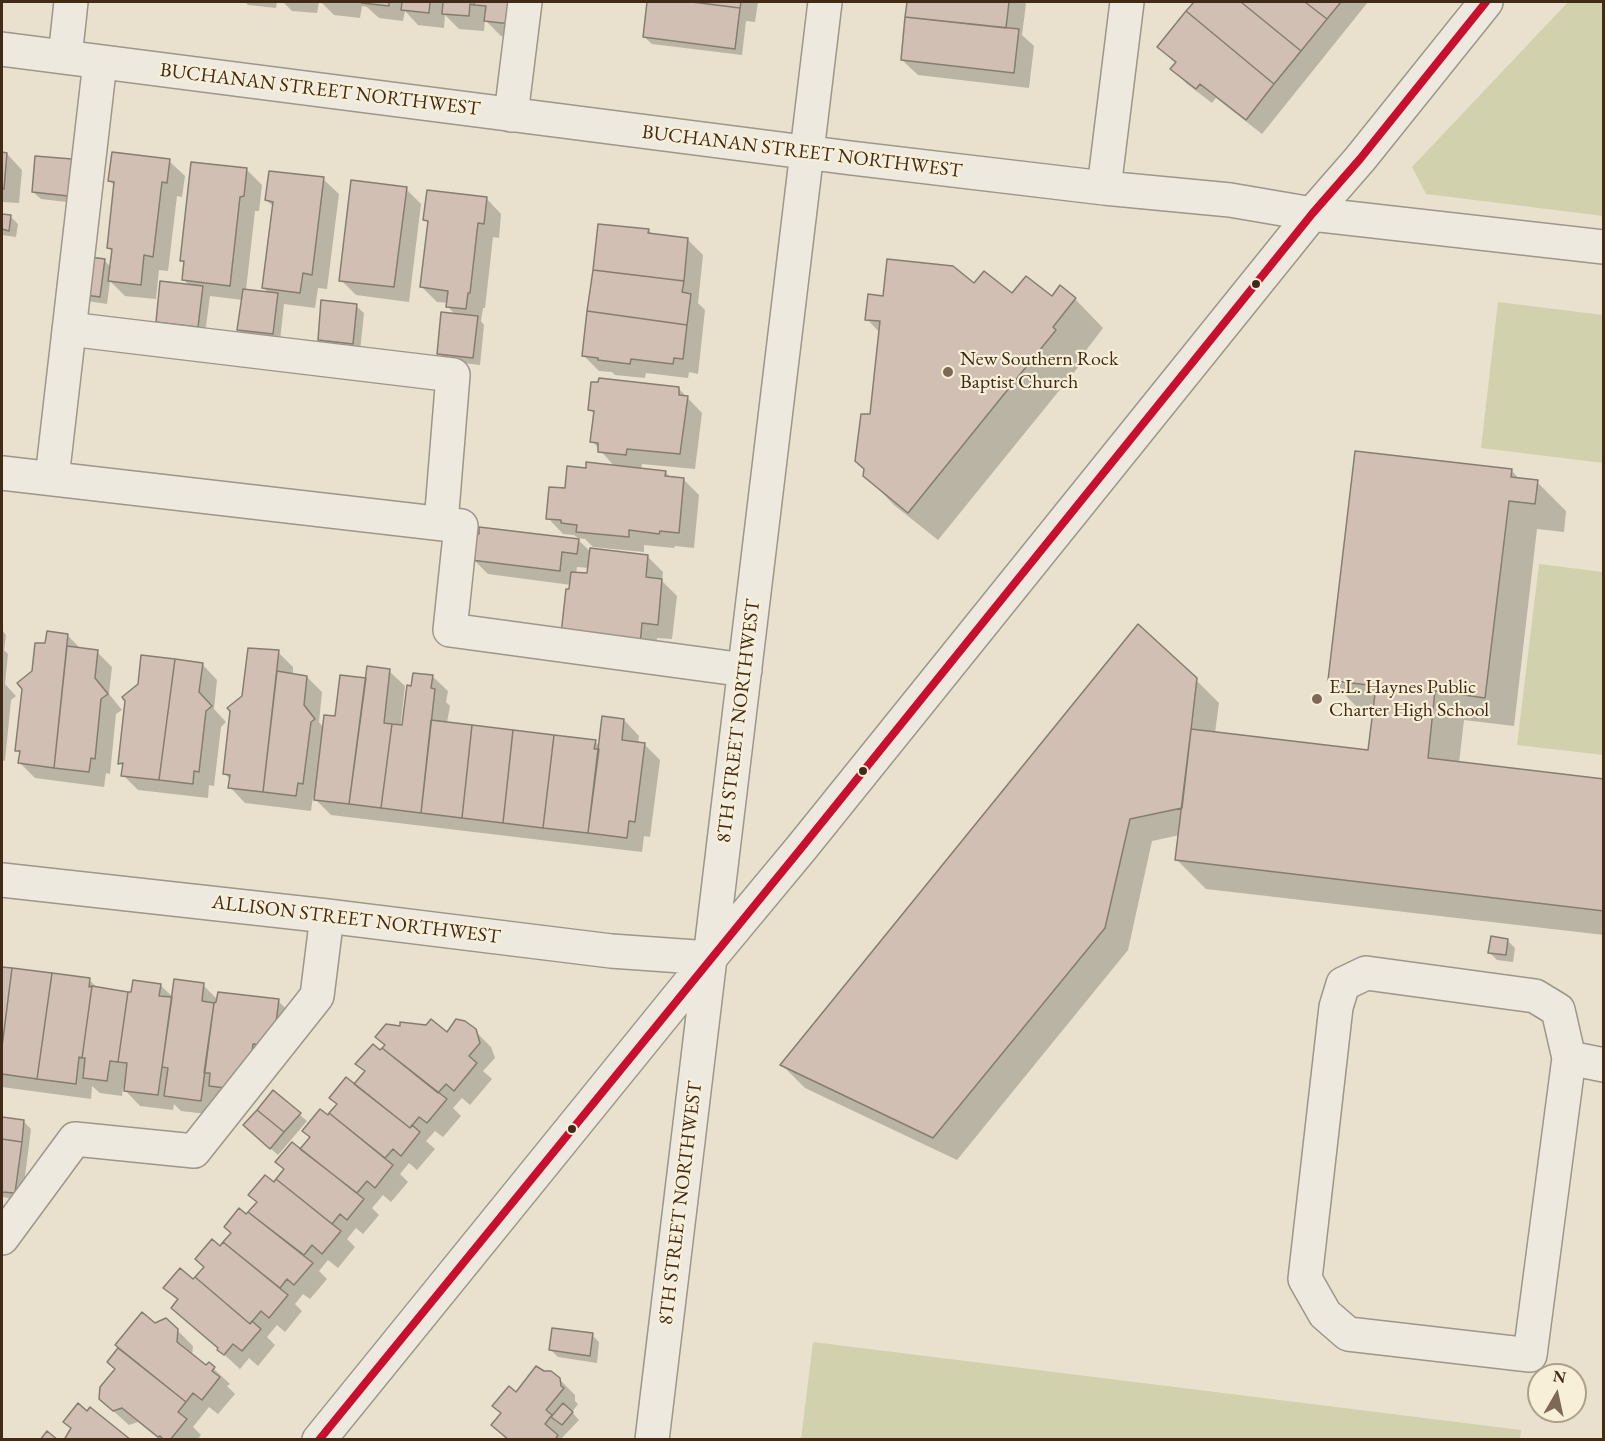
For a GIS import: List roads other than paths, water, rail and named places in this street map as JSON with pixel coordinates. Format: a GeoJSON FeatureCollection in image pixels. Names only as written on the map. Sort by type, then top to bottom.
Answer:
{"type":"FeatureCollection","features":[{"type":"Feature","properties":{"kind":"street"},"geometry":{"type":"LineString","coordinates":[[65,57],[71,2]]}},
{"type":"Feature","properties":{"kind":"street"},"geometry":{"type":"LineString","coordinates":[[511,115],[525,2]]}},
{"type":"Feature","properties":{"kind":"street","name":"8TH STREET NORTHWEST"},"geometry":{"type":"LineString","coordinates":[[652,1440],[825,2]]}},
{"type":"Feature","properties":{"kind":"street"},"geometry":{"type":"LineString","coordinates":[[1104,188],[1127,2]]}},
{"type":"Feature","properties":{"kind":"street"},"geometry":{"type":"LineString","coordinates":[[319,1440],[1486,2]]}},
{"type":"Feature","properties":{"kind":"street","name":"BUCHANAN STREET NORTHWEST"},"geometry":{"type":"LineString","coordinates":[[2,49],[807,153],[1104,188],[1230,200],[1312,214],[1604,247]]}},
{"type":"Feature","properties":{"kind":"street"},"geometry":{"type":"LineString","coordinates":[[52,478],[100,62]]}},
{"type":"Feature","properties":{"kind":"street"},"geometry":{"type":"LineString","coordinates":[[69,329],[453,375],[441,523]]}},
{"type":"Feature","properties":{"kind":"street"},"geometry":{"type":"LineString","coordinates":[[2,473],[461,525],[450,630],[745,670]]}},
{"type":"Feature","properties":{"kind":"street","name":"ALLISON STREET NORTHWEST"},"geometry":{"type":"LineString","coordinates":[[2,880],[327,916],[611,951],[710,958]]}},
{"type":"Feature","properties":{"kind":"street"},"geometry":{"type":"LineString","coordinates":[[2,1238],[75,1139],[194,1151],[317,996],[327,916]]}},
{"type":"Feature","properties":{"kind":"street"},"geometry":{"type":"LineString","coordinates":[[1366,974],[1443,982],[1535,996],[1558,1010],[1569,1058],[1530,1355],[1348,1334],[1324,1314],[1305,1279],[1336,1008],[1343,984],[1366,974]]}},
{"type":"Feature","properties":{"kind":"street"},"geometry":{"type":"LineString","coordinates":[[1569,1058],[1604,1065]]}},
{"type":"Feature","properties":{"kind":"place","name":"New Southern Rock Baptist Church"},"geometry":{"type":"Point","coordinates":[948,372]}},
{"type":"Feature","properties":{"kind":"place","name":"E.L. Haynes Public Charter High School"},"geometry":{"type":"Point","coordinates":[1317,699]}}]}
